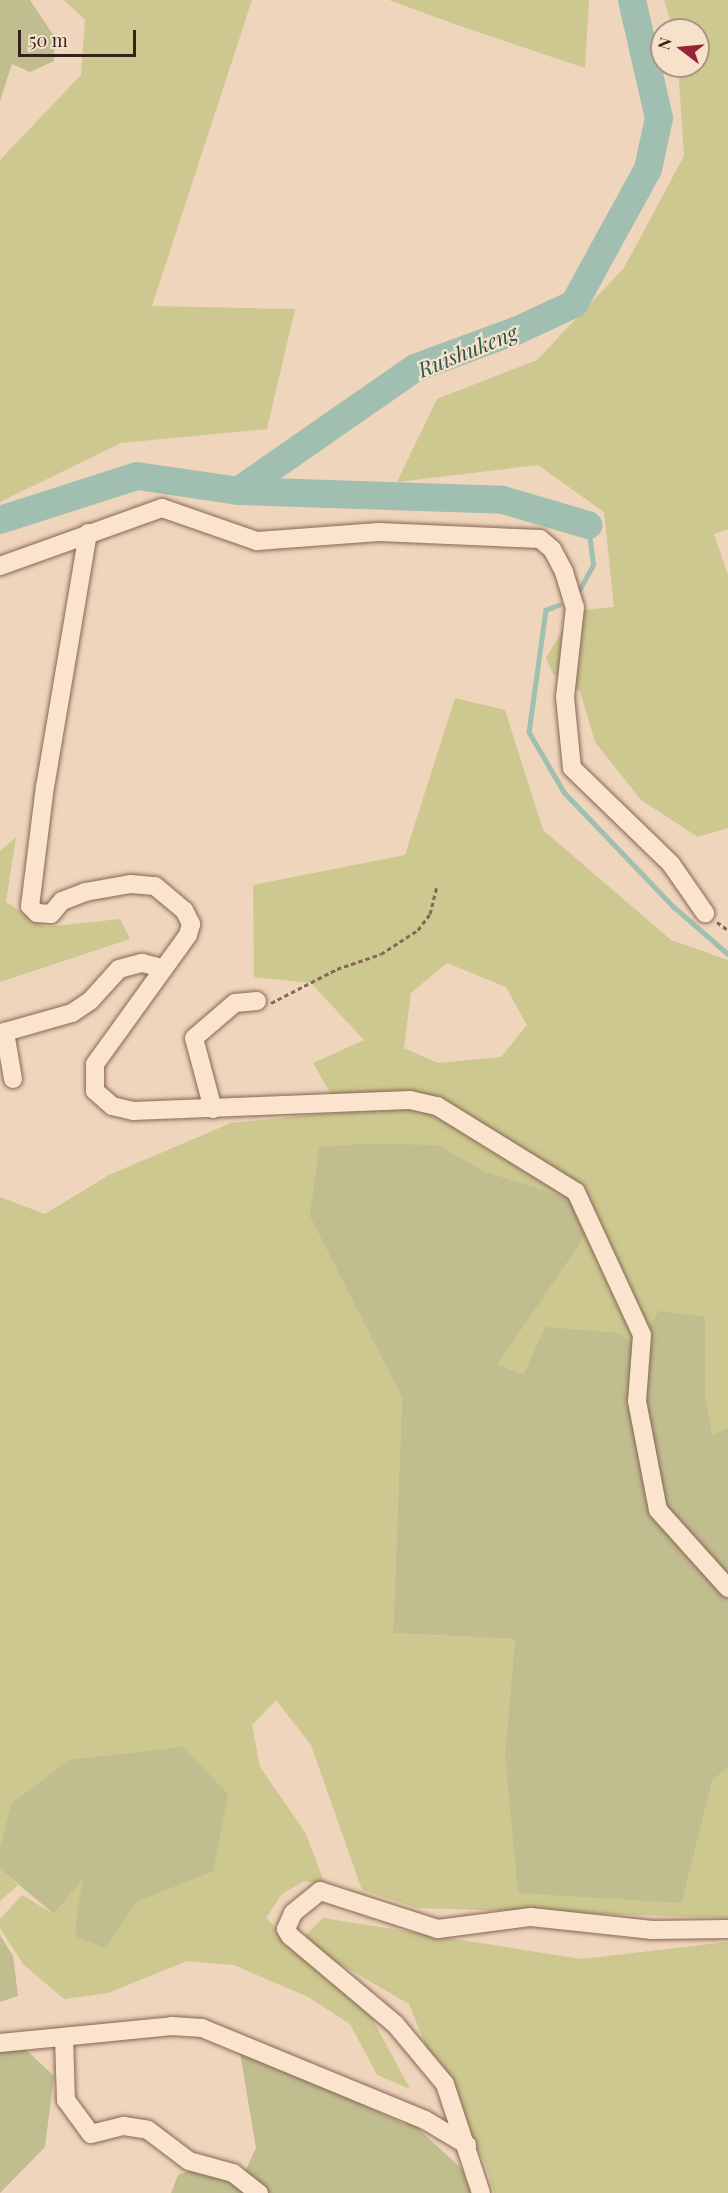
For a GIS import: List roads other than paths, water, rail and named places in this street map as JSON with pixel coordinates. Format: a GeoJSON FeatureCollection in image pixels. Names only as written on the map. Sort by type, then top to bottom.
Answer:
{"type":"FeatureCollection","features":[{"type":"Feature","properties":{"kind":"street"},"geometry":{"type":"LineString","coordinates":[[0,566],[162,508],[257,541],[379,532],[540,539],[560,565],[575,607],[565,698],[572,768],[671,864],[705,913]]}},
{"type":"Feature","properties":{"kind":"street"},"geometry":{"type":"LineString","coordinates":[[88,533],[45,786],[30,906],[37,913],[51,914],[62,901],[85,892],[119,885],[155,886],[184,910],[191,924],[188,935],[95,1064],[94,1091],[112,1106],[133,1111],[189,1106],[213,1109],[410,1100],[437,1106],[576,1192],[642,1335],[637,1401],[658,1510],[728,1588]]}},
{"type":"Feature","properties":{"kind":"street"},"geometry":{"type":"LineString","coordinates":[[13,1079],[5,1032],[72,1013],[90,1001],[119,969],[142,963],[162,968]]}},
{"type":"Feature","properties":{"kind":"street"},"geometry":{"type":"LineString","coordinates":[[213,1109],[194,1038],[235,1003],[257,1001]]}},
{"type":"Feature","properties":{"kind":"street"},"geometry":{"type":"LineString","coordinates":[[481,2193],[445,2084],[395,2024],[290,1936],[286,1929],[293,1913],[320,1891],[438,1929],[531,1917],[652,1930],[728,1929]]}},
{"type":"Feature","properties":{"kind":"street"},"geometry":{"type":"LineString","coordinates":[[0,2043],[172,2026],[202,2028],[408,2112],[467,2145]]}},
{"type":"Feature","properties":{"kind":"street"},"geometry":{"type":"LineString","coordinates":[[64,2037],[66,2100],[91,2134],[124,2126],[148,2130],[189,2161],[233,2173],[259,2193]]}},
{"type":"Feature","properties":{"kind":"waterway","name":"Ruishukeng"},"geometry":{"type":"LineString","coordinates":[[238,491],[415,368],[518,330],[574,304],[648,169],[659,118],[632,0]]}},
{"type":"Feature","properties":{"kind":"waterway"},"geometry":{"type":"LineString","coordinates":[[0,520],[137,476],[238,491],[503,500],[588,525]]}},
{"type":"Feature","properties":{"kind":"waterway"},"geometry":{"type":"LineString","coordinates":[[577,594],[593,565],[588,525]]}},
{"type":"Feature","properties":{"kind":"waterway"},"geometry":{"type":"LineString","coordinates":[[560,605],[546,610],[529,732],[564,792],[674,907],[728,954]]}}]}
